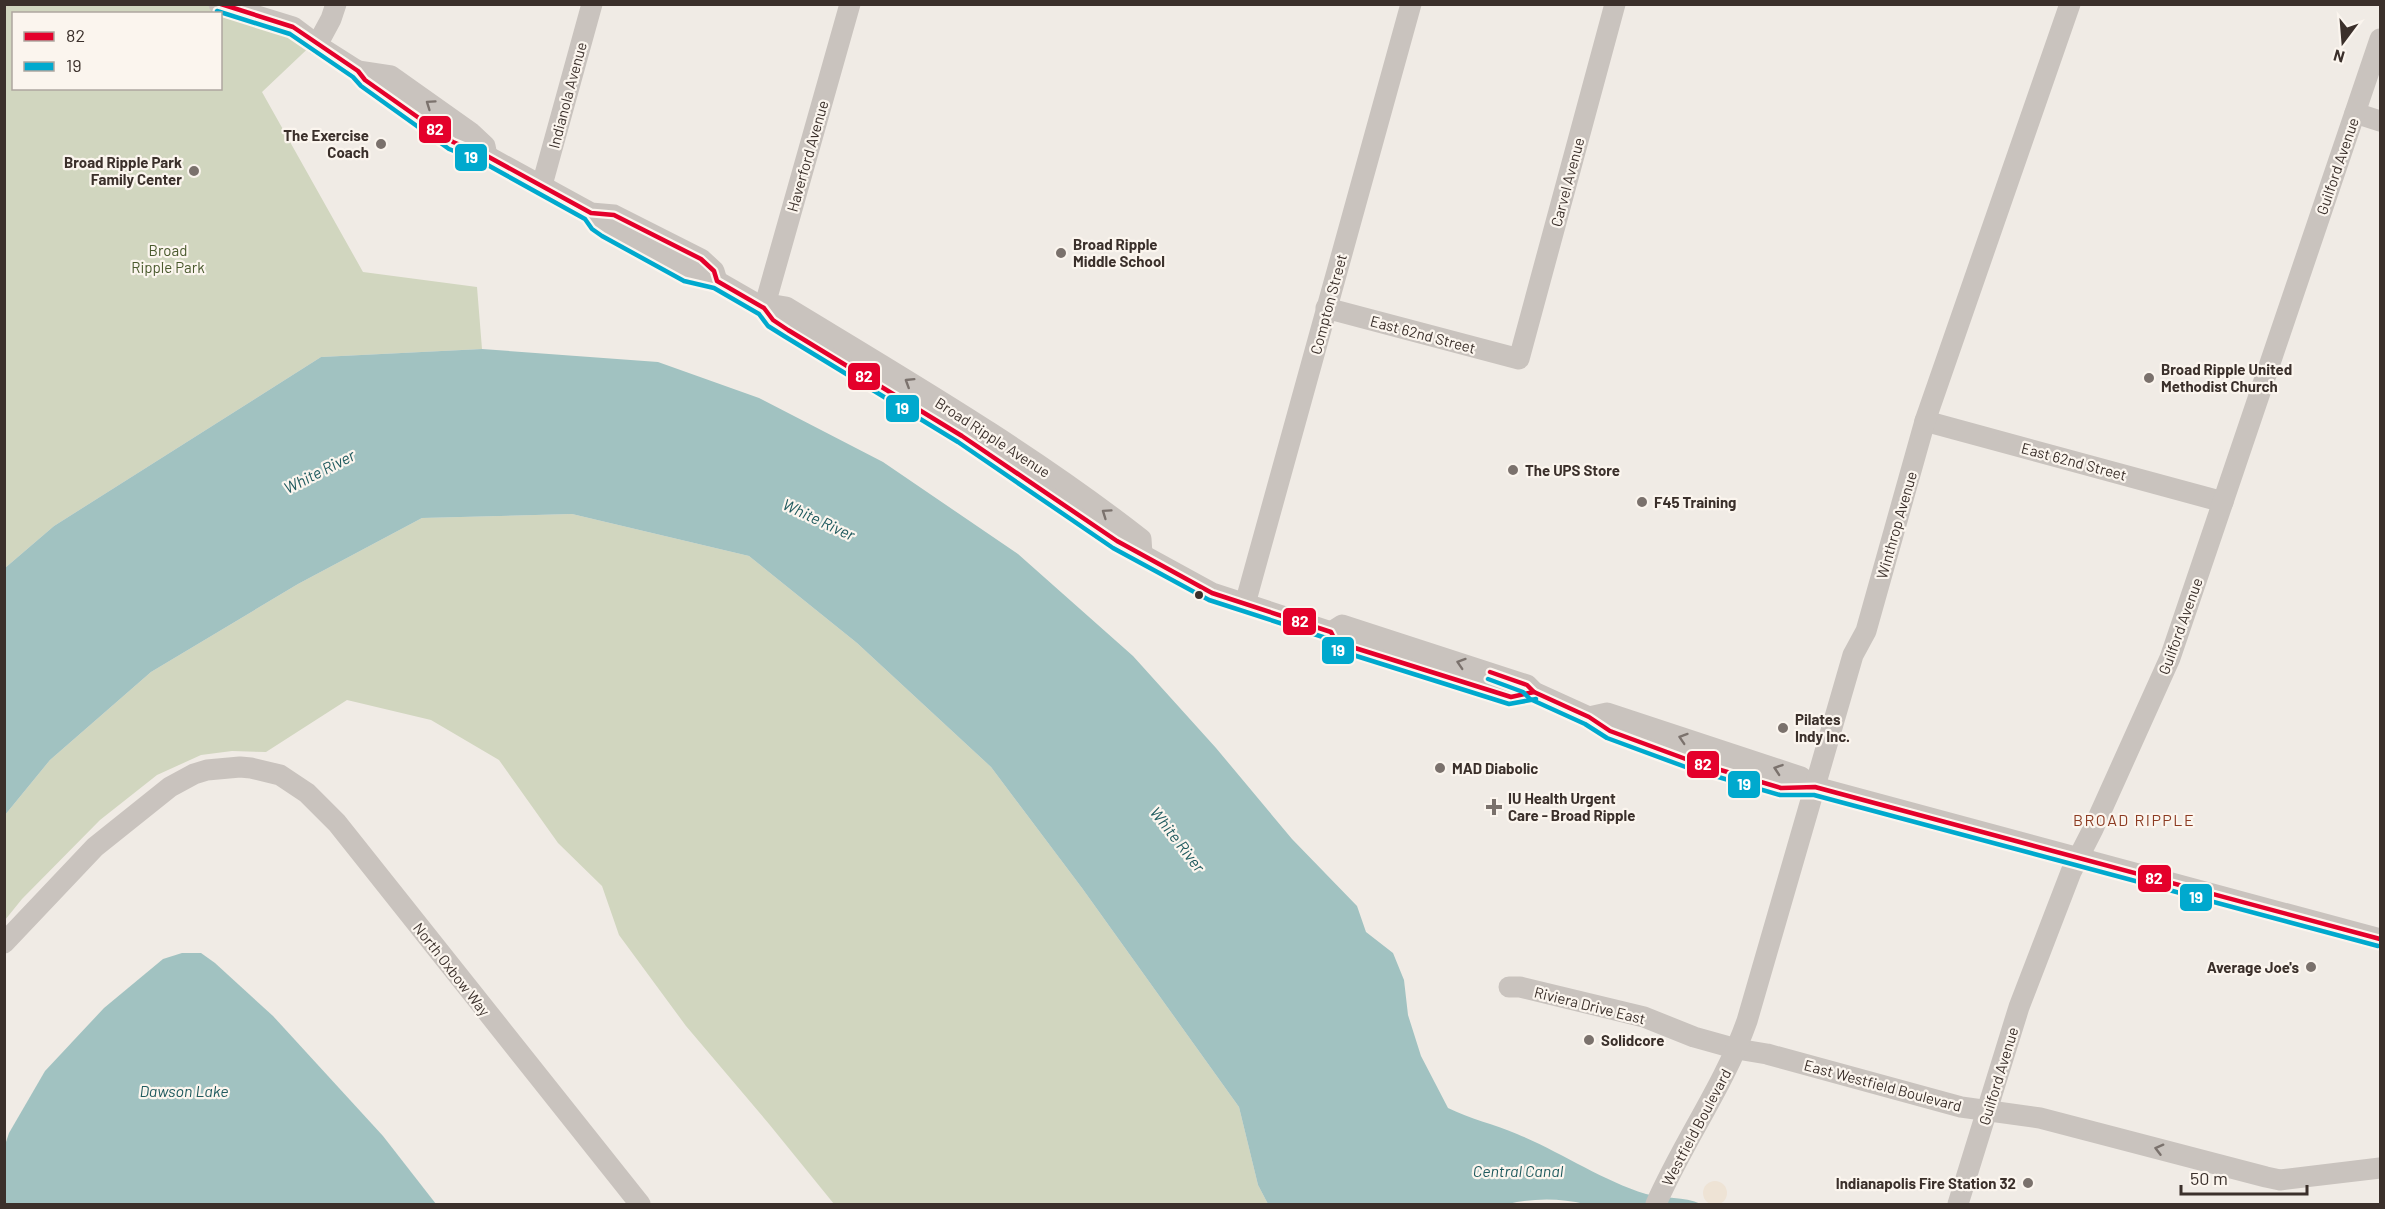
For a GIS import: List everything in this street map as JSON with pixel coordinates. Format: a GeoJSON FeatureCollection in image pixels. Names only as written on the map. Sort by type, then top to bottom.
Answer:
{"type":"FeatureCollection","features":[{"type":"Feature","properties":{"kind":"street","name":"Broad Ripple Avenue"},"geometry":{"type":"LineString","coordinates":[[219,4],[293,27],[358,71],[364,80],[445,137],[542,185],[591,213],[597,224],[687,274],[717,281],[764,308],[773,320],[788,330],[962,436],[1117,542],[1200,588],[1331,632],[1342,625],[1527,685],[1534,692],[1589,717],[1610,731],[1694,762],[1781,788],[1815,787],[2380,939]]}},
{"type":"Feature","properties":{"kind":"street"},"geometry":{"type":"LineString","coordinates":[[317,45],[332,19],[336,4]]}},
{"type":"Feature","properties":{"kind":"street","name":"Indianola Avenue"},"geometry":{"type":"LineString","coordinates":[[542,185],[592,4]]}},
{"type":"Feature","properties":{"kind":"street","name":"Haverford Avenue"},"geometry":{"type":"LineString","coordinates":[[764,308],[850,4]]}},
{"type":"Feature","properties":{"kind":"street","name":"Compton Street"},"geometry":{"type":"LineString","coordinates":[[1245,604],[1411,4]]}},
{"type":"Feature","properties":{"kind":"street","name":"Carvel Avenue"},"geometry":{"type":"LineString","coordinates":[[1519,359],[1615,4]]}},
{"type":"Feature","properties":{"kind":"street","name":"Winthrop Avenue"},"geometry":{"type":"LineString","coordinates":[[1737,1049],[1748,1021],[1853,655],[1866,631],[1925,421],[2070,4]]}},
{"type":"Feature","properties":{"kind":"street","name":"Guilford Avenue"},"geometry":{"type":"LineString","coordinates":[[1958,1204],[2019,1007],[2078,859],[2170,658],[2380,39]]}},
{"type":"Feature","properties":{"kind":"street"},"geometry":{"type":"LineString","coordinates":[[2355,113],[2380,121]]}},
{"type":"Feature","properties":{"kind":"street","name":"East 62nd Street"},"geometry":{"type":"LineString","coordinates":[[1326,308],[1519,359]]}},
{"type":"Feature","properties":{"kind":"street","name":"East 62nd Street"},"geometry":{"type":"LineString","coordinates":[[1925,421],[2223,502]]}},
{"type":"Feature","properties":{"kind":"street","name":"North Oxbow Way"},"geometry":{"type":"LineString","coordinates":[[4,943],[95,847],[182,779],[207,770],[240,767],[280,776],[307,793],[337,823],[640,1204]]}},
{"type":"Feature","properties":{"kind":"street","name":"Riviera Drive East"},"geometry":{"type":"LineString","coordinates":[[1509,987],[1520,987],[1644,1017],[1694,1037],[1737,1049]]}},
{"type":"Feature","properties":{"kind":"street","name":"East Westfield Boulevard"},"geometry":{"type":"LineString","coordinates":[[1737,1049],[1767,1054],[1960,1107],[2040,1118],[2280,1180],[2380,1168]]}},
{"type":"Feature","properties":{"kind":"street","name":"Westfield Boulevard"},"geometry":{"type":"LineString","coordinates":[[1656,1204],[1667,1179],[1718,1090],[1737,1049]]}},
{"type":"Feature","properties":{"kind":"green space","name":"Broad Ripple Park"},"geometry":{"type":"Polygon","coordinates":[[[4,5],[218,5],[319,38],[262,92],[363,272],[477,287],[482,349],[321,357],[54,526],[5,568],[4,5]]]}},
{"type":"Feature","properties":{"kind":"green space"},"geometry":{"type":"Polygon","coordinates":[[[572,514],[749,556],[857,643],[991,767],[1082,888],[1239,1107],[1258,1185],[1268,1204],[834,1204],[686,1026],[619,935],[602,886],[558,843],[499,760],[431,720],[347,700],[266,752],[232,751],[201,755],[157,775],[100,820],[22,899],[5,920],[5,815],[50,760],[151,672],[298,584],[422,518],[572,514]]]}},
{"type":"Feature","properties":{"kind":"shaded area"},"geometry":{"type":"Polygon","coordinates":[[[1715,1181],[1724,1184],[1727,1193],[1724,1202],[1715,1205],[1706,1202],[1703,1193],[1706,1184],[1715,1181]]]}},
{"type":"Feature","properties":{"kind":"water"},"geometry":{"type":"Polygon","coordinates":[[[482,349],[658,362],[759,398],[883,462],[1018,554],[1133,656],[1216,748],[1292,839],[1357,906],[1366,932],[1393,953],[1404,980],[1408,1015],[1421,1056],[1448,1108],[1533,1141],[1629,1188],[1653,1196],[1688,1200],[1701,1204],[1585,1204],[1546,1200],[1508,1204],[1268,1204],[1258,1185],[1239,1107],[1082,888],[991,767],[857,643],[749,556],[572,514],[422,518],[298,584],[151,672],[50,760],[5,815],[5,568],[54,526],[321,357],[482,349]]]}},
{"type":"Feature","properties":{"kind":"water","name":"Dawson Lake"},"geometry":{"type":"Polygon","coordinates":[[[182,953],[201,953],[273,1016],[383,1136],[436,1204],[5,1204],[5,1145],[9,1133],[45,1071],[104,1008],[163,959],[182,953]]]}},
{"type":"Feature","properties":{"kind":"transit line","name":"82"},"geometry":{"type":"LineString","coordinates":[[221,4],[293,27],[358,71],[365,80],[453,142],[487,156],[591,213],[614,215],[701,259],[714,271],[717,281],[764,308],[773,320],[788,330],[962,436],[1117,541],[1212,593],[1331,632],[1336,642],[1511,697],[1534,692]]}},
{"type":"Feature","properties":{"kind":"transit line","name":"19"},"geometry":{"type":"LineString","coordinates":[[222,13],[290,34],[353,77],[361,86],[449,149],[484,163],[585,219],[592,229],[602,236],[684,281],[714,288],[759,314],[768,326],[958,442],[1113,548],[1209,600],[1326,638],[1334,649],[1509,704],[1536,699]]}},
{"type":"Feature","properties":{"kind":"transit line","name":"82"},"geometry":{"type":"LineString","coordinates":[[1490,672],[1527,685],[1534,692],[1589,717],[1610,731],[1694,762],[1781,788],[1815,787],[2380,939]]}},
{"type":"Feature","properties":{"kind":"transit line","name":"19"},"geometry":{"type":"LineString","coordinates":[[1488,679],[1523,692],[1530,699],[1585,724],[1607,738],[1691,769],[1780,795],[1814,795],[2378,946]]}},
{"type":"Feature","properties":{"kind":"place","name":"The Exercise Coach"},"geometry":{"type":"Point","coordinates":[381,144]}},
{"type":"Feature","properties":{"kind":"place","name":"Broad Ripple Park Family Center"},"geometry":{"type":"Point","coordinates":[194,171]}},
{"type":"Feature","properties":{"kind":"place","name":"Broad Ripple Middle School"},"geometry":{"type":"Point","coordinates":[1061,253]}},
{"type":"Feature","properties":{"kind":"place","name":"Broad Ripple United Methodist Church"},"geometry":{"type":"Point","coordinates":[2149,378]}},
{"type":"Feature","properties":{"kind":"place","name":"The UPS Store"},"geometry":{"type":"Point","coordinates":[1513,470]}},
{"type":"Feature","properties":{"kind":"place","name":"F45 Training"},"geometry":{"type":"Point","coordinates":[1642,502]}},
{"type":"Feature","properties":{"kind":"place","name":"Pilates Indy Inc."},"geometry":{"type":"Point","coordinates":[1783,728]}},
{"type":"Feature","properties":{"kind":"place","name":"MAD Diabolic"},"geometry":{"type":"Point","coordinates":[1440,768]}},
{"type":"Feature","properties":{"kind":"place","name":"IU Health Urgent Care - Broad Ripple"},"geometry":{"type":"Point","coordinates":[1494,807]}},
{"type":"Feature","properties":{"kind":"place","name":"Average Joe's"},"geometry":{"type":"Point","coordinates":[2311,967]}},
{"type":"Feature","properties":{"kind":"place","name":"Solidcore"},"geometry":{"type":"Point","coordinates":[1589,1040]}},
{"type":"Feature","properties":{"kind":"place","name":"Indianapolis Fire Station 32"},"geometry":{"type":"Point","coordinates":[2028,1183]}},
{"type":"Feature","properties":{"kind":"district","name":"BROAD RIPPLE"},"geometry":{"type":"Point","coordinates":[2134,819]}},
{"type":"Feature","properties":{"kind":"water label","name":"White River"},"geometry":{"type":"Point","coordinates":[319,471]}},
{"type":"Feature","properties":{"kind":"water label","name":"White River"},"geometry":{"type":"Point","coordinates":[819,519]}},
{"type":"Feature","properties":{"kind":"water label","name":"White River"},"geometry":{"type":"Point","coordinates":[1178,839]}},
{"type":"Feature","properties":{"kind":"water label","name":"Central Canal"},"geometry":{"type":"Point","coordinates":[1518,1170]}}]}
